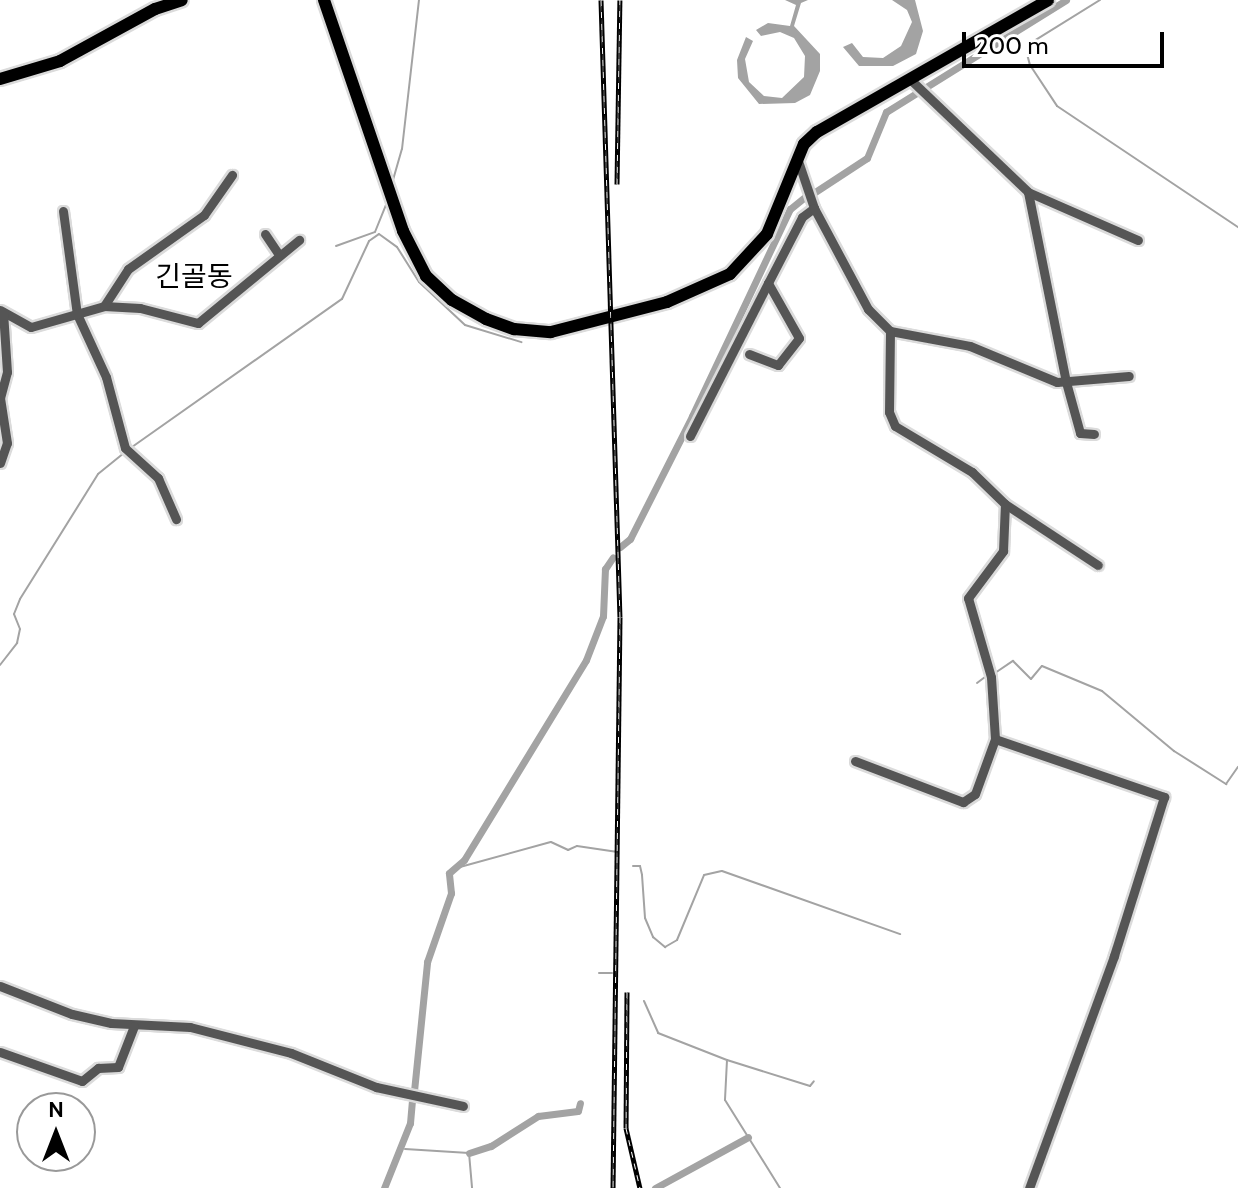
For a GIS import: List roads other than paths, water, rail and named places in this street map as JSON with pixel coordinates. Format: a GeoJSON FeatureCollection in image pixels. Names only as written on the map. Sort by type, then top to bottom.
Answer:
{"type":"FeatureCollection","features":[{"type":"Feature","properties":{"kind":"main road"},"geometry":{"type":"LineString","coordinates":[[0,79],[60,61],[182,0]]}},
{"type":"Feature","properties":{"kind":"main road"},"geometry":{"type":"LineString","coordinates":[[324,0],[418,265],[452,300],[500,324],[530,331],[568,329],[712,284],[746,261],[767,234],[797,158],[817,132],[912,81],[1048,0]]}},
{"type":"Feature","properties":{"kind":"street"},"geometry":{"type":"LineString","coordinates":[[912,81],[1028,192],[1138,240]]}},
{"type":"Feature","properties":{"kind":"street"},"geometry":{"type":"LineString","coordinates":[[797,158],[814,208],[868,309],[890,331],[970,346],[1066,382],[1129,376]]}},
{"type":"Feature","properties":{"kind":"street"},"geometry":{"type":"LineString","coordinates":[[104,306],[128,269],[204,215],[232,175]]}},
{"type":"Feature","properties":{"kind":"street"},"geometry":{"type":"LineString","coordinates":[[1028,192],[1066,382],[1080,433],[1094,434]]}},
{"type":"Feature","properties":{"kind":"street"},"geometry":{"type":"LineString","coordinates":[[690,436],[802,217],[814,208]]}},
{"type":"Feature","properties":{"kind":"street"},"geometry":{"type":"LineString","coordinates":[[63,211],[77,314],[106,377],[125,448],[158,478],[176,519]]}},
{"type":"Feature","properties":{"kind":"street"},"geometry":{"type":"LineString","coordinates":[[265,234],[279,255]]}},
{"type":"Feature","properties":{"kind":"street"},"geometry":{"type":"LineString","coordinates":[[2,311],[31,327],[104,306],[140,308],[198,323],[299,240]]}},
{"type":"Feature","properties":{"kind":"street"},"geometry":{"type":"LineString","coordinates":[[749,354],[778,365],[799,338],[768,283]]}},
{"type":"Feature","properties":{"kind":"street"},"geometry":{"type":"LineString","coordinates":[[0,463],[7,443],[0,398],[7,372],[2,311]]}},
{"type":"Feature","properties":{"kind":"street"},"geometry":{"type":"LineString","coordinates":[[890,331],[889,412],[895,426],[972,472],[1005,504],[1098,565]]}},
{"type":"Feature","properties":{"kind":"street"},"geometry":{"type":"LineString","coordinates":[[855,761],[968,801],[995,739],[991,677],[968,605],[1003,551],[1005,504]]}},
{"type":"Feature","properties":{"kind":"street"},"geometry":{"type":"LineString","coordinates":[[995,739],[1164,797],[1114,956],[1029,1188]]}},
{"type":"Feature","properties":{"kind":"street"},"geometry":{"type":"LineString","coordinates":[[0,986],[72,1014],[134,1026],[190,1027],[291,1053],[365,1084],[463,1106]]}},
{"type":"Feature","properties":{"kind":"street"},"geometry":{"type":"LineString","coordinates":[[0,1052],[82,1081],[98,1068],[118,1067],[134,1026]]}},
{"type":"Feature","properties":{"kind":"waterway"},"geometry":{"type":"LineString","coordinates":[[393,180],[402,149],[419,0]]}},
{"type":"Feature","properties":{"kind":"waterway"},"geometry":{"type":"LineString","coordinates":[[815,192],[867,158],[886,112],[1066,0]]}},
{"type":"Feature","properties":{"kind":"waterway"},"geometry":{"type":"LineString","coordinates":[[1100,0],[1034,41],[1027,54],[1030,65],[1057,106],[1238,227]]}},
{"type":"Feature","properties":{"kind":"waterway"},"geometry":{"type":"LineString","coordinates":[[620,547],[630,539],[692,416],[790,209],[805,197]]}},
{"type":"Feature","properties":{"kind":"waterway"},"geometry":{"type":"LineString","coordinates":[[336,246],[375,232],[387,202]]}},
{"type":"Feature","properties":{"kind":"waterway"},"geometry":{"type":"LineString","coordinates":[[132,447],[342,299],[369,241],[379,234],[397,247],[419,282],[465,325],[521,342]]}},
{"type":"Feature","properties":{"kind":"waterway"},"geometry":{"type":"LineString","coordinates":[[0,665],[17,643],[20,629],[14,614],[20,599],[98,474],[124,453]]}},
{"type":"Feature","properties":{"kind":"waterway"},"geometry":{"type":"LineString","coordinates":[[414,1091],[427,962],[451,893],[449,873],[464,860],[586,660],[603,616],[605,569],[613,557]]}},
{"type":"Feature","properties":{"kind":"waterway"},"geometry":{"type":"LineString","coordinates":[[995,673],[1013,661],[1031,679],[1042,666],[1102,691],[1174,751],[1226,784],[1238,767]]}},
{"type":"Feature","properties":{"kind":"waterway"},"geometry":{"type":"LineString","coordinates":[[977,683],[985,677]]}},
{"type":"Feature","properties":{"kind":"waterway"},"geometry":{"type":"LineString","coordinates":[[460,867],[551,842],[568,850],[577,846],[618,852]]}},
{"type":"Feature","properties":{"kind":"waterway"},"geometry":{"type":"LineString","coordinates":[[633,866],[640,866],[645,918],[653,937],[665,947],[677,940],[704,875],[722,871],[900,934]]}},
{"type":"Feature","properties":{"kind":"waterway"},"geometry":{"type":"LineString","coordinates":[[599,973],[612,973]]}},
{"type":"Feature","properties":{"kind":"waterway"},"geometry":{"type":"LineString","coordinates":[[644,1001],[658,1033],[727,1060],[725,1100],[780,1188]]}},
{"type":"Feature","properties":{"kind":"waterway"},"geometry":{"type":"LineString","coordinates":[[727,1060],[810,1086],[814,1081]]}},
{"type":"Feature","properties":{"kind":"waterway"},"geometry":{"type":"LineString","coordinates":[[384,1188],[410,1123],[412,1102]]}},
{"type":"Feature","properties":{"kind":"waterway"},"geometry":{"type":"LineString","coordinates":[[469,1153],[491,1146],[538,1116],[578,1111],[580,1103]]}},
{"type":"Feature","properties":{"kind":"waterway"},"geometry":{"type":"LineString","coordinates":[[655,1188],[748,1137]]}},
{"type":"Feature","properties":{"kind":"waterway"},"geometry":{"type":"LineString","coordinates":[[405,1149],[469,1153],[472,1188]]}},
{"type":"Feature","properties":{"kind":"railway"},"geometry":{"type":"LineString","coordinates":[[601,0],[620,617],[613,1188]]}},
{"type":"Feature","properties":{"kind":"railway"},"geometry":{"type":"LineString","coordinates":[[617,184],[620,0]]}},
{"type":"Feature","properties":{"kind":"railway"},"geometry":{"type":"LineString","coordinates":[[627,992],[626,1128],[640,1188]]}},
{"type":"Feature","properties":{"kind":"district","name":"긴골동"},"geometry":{"type":"Point","coordinates":[194,276]}}]}
